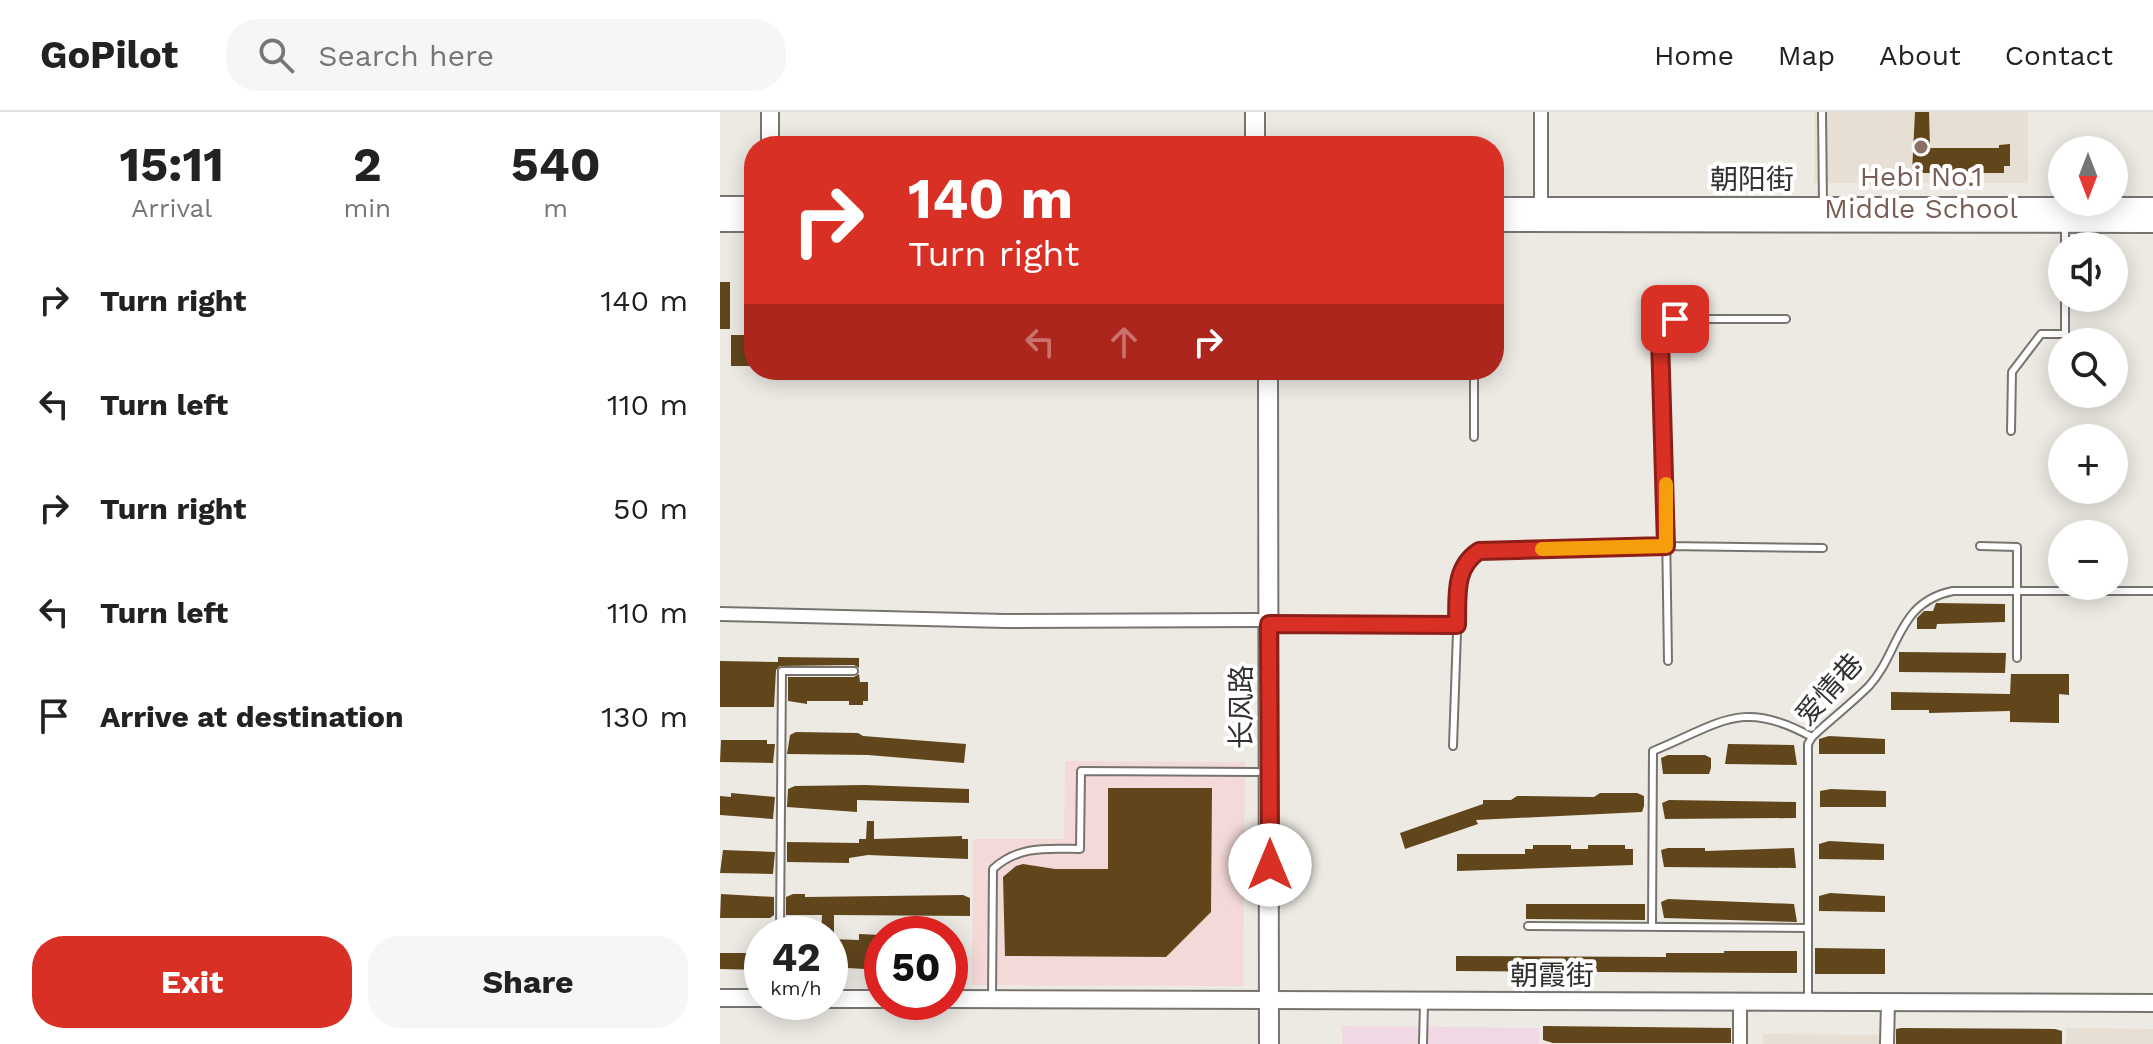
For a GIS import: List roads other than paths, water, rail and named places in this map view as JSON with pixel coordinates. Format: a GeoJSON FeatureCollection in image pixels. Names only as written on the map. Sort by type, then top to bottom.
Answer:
{"type":"FeatureCollection","features":[{"type":"Feature","properties":{"kind":"main road"},"geometry":{"type":"LineString","coordinates":[[1255,112],[1255,136]]}},
{"type":"Feature","properties":{"kind":"main road"},"geometry":{"type":"LineString","coordinates":[[1268,112],[1268,136]]}},
{"type":"Feature","properties":{"kind":"main road"},"geometry":{"type":"LineString","coordinates":[[720,206],[744,206]]}},
{"type":"Feature","properties":{"kind":"main road","name":"朝阳街"},"geometry":{"type":"LineString","coordinates":[[1504,207],[2153,207]]}},
{"type":"Feature","properties":{"kind":"main road"},"geometry":{"type":"LineString","coordinates":[[720,222],[744,222]]}},
{"type":"Feature","properties":{"kind":"main road","name":"朝阳街"},"geometry":{"type":"LineString","coordinates":[[1504,222],[2153,223]]}},
{"type":"Feature","properties":{"kind":"main road","name":"长风路"},"geometry":{"type":"LineString","coordinates":[[1256,380],[1263,622],[1257,772],[1263,1000],[1269,1044]]}},
{"type":"Feature","properties":{"kind":"main road","name":"长风路"},"geometry":{"type":"LineString","coordinates":[[1257,1044],[1263,1000],[1263,622],[1268,380]]}},
{"type":"Feature","properties":{"kind":"street"},"geometry":{"type":"LineString","coordinates":[[770,112],[770,136]]}},
{"type":"Feature","properties":{"kind":"street"},"geometry":{"type":"LineString","coordinates":[[1541,112],[1541,207]]}},
{"type":"Feature","properties":{"kind":"street"},"geometry":{"type":"LineString","coordinates":[[720,614],[1005,621],[1263,622]]}},
{"type":"Feature","properties":{"kind":"street"},"geometry":{"type":"LineString","coordinates":[[720,998],[744,998]]}},
{"type":"Feature","properties":{"kind":"street","name":"朝霞街"},"geometry":{"type":"LineString","coordinates":[[968,999],[2153,1003]]}},
{"type":"Feature","properties":{"kind":"street"},"geometry":{"type":"LineString","coordinates":[[1740,1001],[1740,1044]]}},
{"type":"Feature","properties":{"kind":"street"},"geometry":{"type":"LineString","coordinates":[[1887,1044],[1888,1002]]}},
{"type":"Feature","properties":{"kind":"lane"},"geometry":{"type":"LineString","coordinates":[[1822,112],[1823,207]]}},
{"type":"Feature","properties":{"kind":"lane"},"geometry":{"type":"LineString","coordinates":[[2065,222],[2065,232]]}},
{"type":"Feature","properties":{"kind":"lane"},"geometry":{"type":"LineString","coordinates":[[2011,431],[2012,372],[2041,334],[2065,334],[2065,312]]}},
{"type":"Feature","properties":{"kind":"lane"},"geometry":{"type":"LineString","coordinates":[[1668,661],[1663,327],[1675,319],[1786,319]]}},
{"type":"Feature","properties":{"kind":"lane"},"geometry":{"type":"LineString","coordinates":[[1474,380],[1474,437]]}},
{"type":"Feature","properties":{"kind":"lane"},"geometry":{"type":"LineString","coordinates":[[1453,746],[1459,575],[1467,558],[1479,551],[1666,546],[1823,548]]}},
{"type":"Feature","properties":{"kind":"lane"},"geometry":{"type":"LineString","coordinates":[[1980,546],[2017,547],[2017,658]]}},
{"type":"Feature","properties":{"kind":"lane","name":"爱情巷"},"geometry":{"type":"LineString","coordinates":[[1808,1002],[1808,744],[1871,684],[1910,614],[1941,593],[2153,591]]}},
{"type":"Feature","properties":{"kind":"lane"},"geometry":{"type":"LineString","coordinates":[[1263,622],[1457,625]]}},
{"type":"Feature","properties":{"kind":"lane"},"geometry":{"type":"LineString","coordinates":[[780,916],[782,671],[854,671]]}},
{"type":"Feature","properties":{"kind":"lane"},"geometry":{"type":"LineString","coordinates":[[1652,927],[1653,751],[1742,715],[1782,720],[1812,737]]}},
{"type":"Feature","properties":{"kind":"lane"},"geometry":{"type":"LineString","coordinates":[[992,999],[993,869],[1006,857],[1030,848],[1080,849],[1081,771],[1257,772]]}},
{"type":"Feature","properties":{"kind":"lane"},"geometry":{"type":"LineString","coordinates":[[1528,926],[1808,928]]}},
{"type":"Feature","properties":{"kind":"lane"},"geometry":{"type":"LineString","coordinates":[[1423,1044],[1424,1000]]}},
{"type":"Feature","properties":{"kind":"place","name":"Hebi No.1 Middle School"},"geometry":{"type":"Point","coordinates":[1921,147]}}]}
